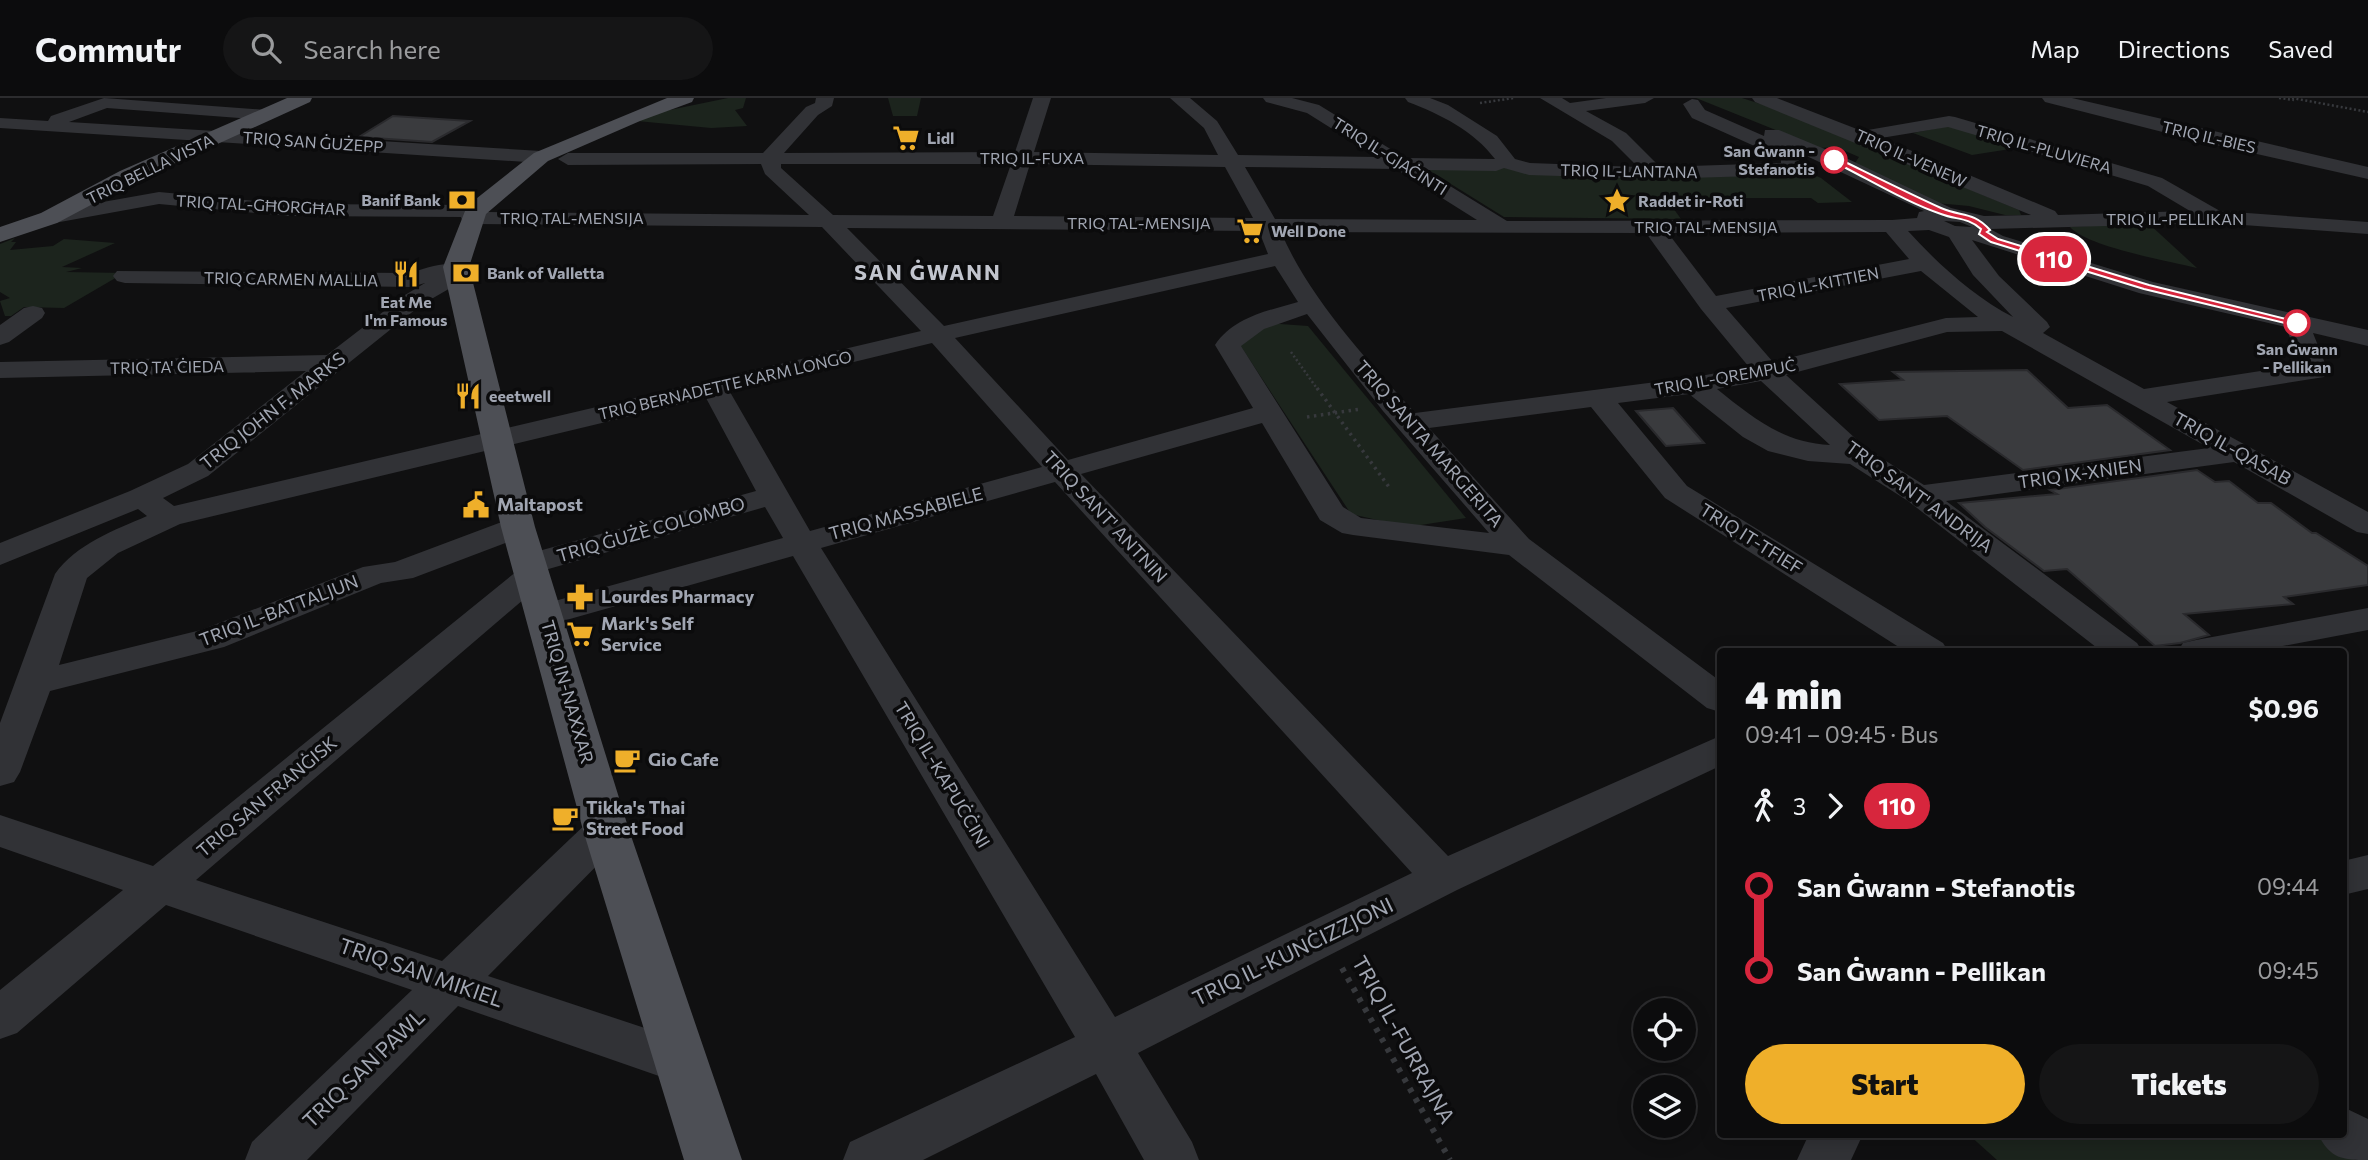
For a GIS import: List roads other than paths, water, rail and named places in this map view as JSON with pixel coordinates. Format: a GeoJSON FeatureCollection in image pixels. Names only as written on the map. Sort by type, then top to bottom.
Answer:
{"type":"FeatureCollection","features":[{"type":"Feature","properties":{"kind":"main road"},"geometry":{"type":"LineString","coordinates":[[458,277],[473,214],[541,157],[633,117],[685,98]]}},
{"type":"Feature","properties":{"kind":"main road","name":"TRIQ BELLA VISTA"},"geometry":{"type":"LineString","coordinates":[[5,230],[49,218],[128,176],[302,99]]}},
{"type":"Feature","properties":{"kind":"main road","name":"TRIQ IN-NAXXAR"},"geometry":{"type":"LineString","coordinates":[[458,277],[526,555],[606,830],[713,1160]]}},
{"type":"Feature","properties":{"kind":"street"},"geometry":{"type":"LineString","coordinates":[[770,157],[812,111],[823,106],[825,98]]}},
{"type":"Feature","properties":{"kind":"street"},"geometry":{"type":"LineString","coordinates":[[1002,222],[1042,98]]}},
{"type":"Feature","properties":{"kind":"street","name":"TRIQ SANTA MARGERITA"},"geometry":{"type":"LineString","coordinates":[[1179,98],[1214,116],[1281,258],[1312,305],[1402,414],[1518,546],[1717,696]]}},
{"type":"Feature","properties":{"kind":"street","name":"TRIQ IL-GJAĊINTI"},"geometry":{"type":"LineString","coordinates":[[1272,98],[1313,109],[1502,227]]}},
{"type":"Feature","properties":{"kind":"street"},"geometry":{"type":"LineString","coordinates":[[1414,98],[1442,109],[1490,140],[1502,164]]}},
{"type":"Feature","properties":{"kind":"street"},"geometry":{"type":"LineString","coordinates":[[1549,98],[1619,137],[1655,173]]}},
{"type":"Feature","properties":{"kind":"street"},"geometry":{"type":"LineString","coordinates":[[1570,108],[1645,98]]}},
{"type":"Feature","properties":{"kind":"street","name":"TRIQ IL-VENEW"},"geometry":{"type":"LineString","coordinates":[[1760,98],[1864,136],[1957,178],[2061,220]]}},
{"type":"Feature","properties":{"kind":"street","name":"TRIQ IL-BIES"},"geometry":{"type":"LineString","coordinates":[[2051,98],[2368,173]]}},
{"type":"Feature","properties":{"kind":"street"},"geometry":{"type":"LineString","coordinates":[[1685,101],[1837,161],[1994,241],[2147,288],[2368,338]]}},
{"type":"Feature","properties":{"kind":"street","name":"TRIQ IL-LANTANA"},"geometry":{"type":"LineString","coordinates":[[1502,164],[1529,169],[1655,173],[1790,169],[1791,155],[1698,114],[1685,101]]}},
{"type":"Feature","properties":{"kind":"street"},"geometry":{"type":"LineString","coordinates":[[44,125],[105,103],[268,115]]}},
{"type":"Feature","properties":{"kind":"street"},"geometry":{"type":"LineString","coordinates":[[1920,106],[1944,115],[1949,121]]}},
{"type":"Feature","properties":{"kind":"street","name":"TRIQ IL-PLUVIERA"},"geometry":{"type":"LineString","coordinates":[[1864,136],[1949,121],[2155,182],[2216,217]]}},
{"type":"Feature","properties":{"kind":"street","name":"TRIQ SAN ĠUŻEPP"},"geometry":{"type":"LineString","coordinates":[[0,123],[541,157]]}},
{"type":"Feature","properties":{"kind":"street","name":"TRIQ SANT' ANTNIN"},"geometry":{"type":"LineString","coordinates":[[770,157],[772,170],[829,220],[940,334],[1063,472],[1442,878]]}},
{"type":"Feature","properties":{"kind":"street","name":"TRIQ IL-FUXA"},"geometry":{"type":"LineString","coordinates":[[568,159],[1023,158],[1502,164]]}},
{"type":"Feature","properties":{"kind":"street","name":"TRIQ TAL-GĦORGĦAR"},"geometry":{"type":"LineString","coordinates":[[49,218],[159,198],[289,210],[473,214]]}},
{"type":"Feature","properties":{"kind":"street","name":"TRIQ TAL-MENSIJA"},"geometry":{"type":"LineString","coordinates":[[473,214],[1502,227],[1959,225]]}},
{"type":"Feature","properties":{"kind":"street","name":"TRIQ IL-PELLIKAN"},"geometry":{"type":"LineString","coordinates":[[1959,225],[2216,217],[2368,228]]}},
{"type":"Feature","properties":{"kind":"street","name":"TRIQ IL-QASAB"},"geometry":{"type":"LineString","coordinates":[[1959,225],[1970,257],[1988,281],[2038,327],[2098,373]]}},
{"type":"Feature","properties":{"kind":"street","name":"TRIQ IL-QASAB"},"geometry":{"type":"LineString","coordinates":[[1892,226],[1925,263],[1991,315],[2368,524]]}},
{"type":"Feature","properties":{"kind":"street","name":"TRIQ SANT' ANDRIJA"},"geometry":{"type":"LineString","coordinates":[[1652,227],[1710,304],[1767,372],[1857,455],[1919,495],[2120,648]]}},
{"type":"Feature","properties":{"kind":"street","name":"TRIQ BERNADETTE KARM LONGO"},"geometry":{"type":"LineString","coordinates":[[169,517],[940,334],[1281,258]]}},
{"type":"Feature","properties":{"kind":"street","name":"TRIQ IL-KITTIEN"},"geometry":{"type":"LineString","coordinates":[[1710,304],[1925,263]]}},
{"type":"Feature","properties":{"kind":"street","name":"TRIQ CARMEN MALLIA"},"geometry":{"type":"LineString","coordinates":[[125,276],[412,290]]}},
{"type":"Feature","properties":{"kind":"street","name":"TRIQ JOHN F. MARKS"},"geometry":{"type":"LineString","coordinates":[[0,555],[141,497],[198,470],[334,363],[412,290],[458,277]]}},
{"type":"Feature","properties":{"kind":"street"},"geometry":{"type":"LineString","coordinates":[[1312,305],[1252,325],[1236,335],[1228,345],[1331,513],[1353,526],[1518,546]]}},
{"type":"Feature","properties":{"kind":"street"},"geometry":{"type":"LineString","coordinates":[[0,337],[33,313]]}},
{"type":"Feature","properties":{"kind":"street"},"geometry":{"type":"LineString","coordinates":[[2138,398],[2315,371],[2297,323]]}},
{"type":"Feature","properties":{"kind":"street","name":"TRIQ IL-QREMPUĊ"},"geometry":{"type":"LineString","coordinates":[[1402,414],[1598,397],[1695,385],[1767,372],[1946,325],[2006,324],[2038,327]]}},
{"type":"Feature","properties":{"kind":"street","name":"TRIQ TA' ĊIEDA"},"geometry":{"type":"LineString","coordinates":[[0,370],[334,363]]}},
{"type":"Feature","properties":{"kind":"street"},"geometry":{"type":"LineString","coordinates":[[1695,385],[1767,439],[1788,449],[1810,454],[1857,455]]}},
{"type":"Feature","properties":{"kind":"street","name":"TRIQ IL-KAPUĊĊINI"},"geometry":{"type":"LineString","coordinates":[[714,388],[772,496],[1107,1045],[1173,1160]]}},
{"type":"Feature","properties":{"kind":"street","name":"TRIQ IT-TFIEF"},"geometry":{"type":"LineString","coordinates":[[1598,397],[1676,492],[1925,648]]}},
{"type":"Feature","properties":{"kind":"street","name":"TRIQ MASSABIELE"},"geometry":{"type":"LineString","coordinates":[[545,615],[800,542],[1270,417]]}},
{"type":"Feature","properties":{"kind":"street","name":"TRIQ IX-XNIEN"},"geometry":{"type":"LineString","coordinates":[[1919,495],[2240,453]]}},
{"type":"Feature","properties":{"kind":"street","name":"TRIQ ĠUŻÈ COLOMBO"},"geometry":{"type":"LineString","coordinates":[[526,555],[772,496]]}},
{"type":"Feature","properties":{"kind":"street"},"geometry":{"type":"LineString","coordinates":[[1,765],[35,683],[72,574],[107,546],[169,517],[141,497]]}},
{"type":"Feature","properties":{"kind":"street"},"geometry":{"type":"LineString","coordinates":[[53,533],[107,546]]}},
{"type":"Feature","properties":{"kind":"street","name":"TRIQ IL-BATTALJUN"},"geometry":{"type":"LineString","coordinates":[[35,683],[212,639],[375,574],[526,555]]}},
{"type":"Feature","properties":{"kind":"street","name":"TRIQ SAN FRANĠISK"},"geometry":{"type":"LineString","coordinates":[[0,1018],[162,886],[526,555]]}},
{"type":"Feature","properties":{"kind":"street"},"geometry":{"type":"LineString","coordinates":[[2212,648],[2368,619]]}},
{"type":"Feature","properties":{"kind":"street","name":"TRIQ IL-KUNĊIZZJONI"},"geometry":{"type":"LineString","coordinates":[[869,1160],[1442,878],[1717,751]]}},
{"type":"Feature","properties":{"kind":"street","name":"TRIQ SAN PAWL"},"geometry":{"type":"LineString","coordinates":[[271,1160],[454,983],[606,830]]}},
{"type":"Feature","properties":{"kind":"street"},"geometry":{"type":"LineString","coordinates":[[0,831],[162,886]]}},
{"type":"Feature","properties":{"kind":"street"},"geometry":{"type":"LineString","coordinates":[[2347,877],[2368,872]]}},
{"type":"Feature","properties":{"kind":"street","name":"TRIQ SAN MIKIEL"},"geometry":{"type":"LineString","coordinates":[[162,886],[679,1061]]}},
{"type":"Feature","properties":{"kind":"street"},"geometry":{"type":"LineString","coordinates":[[2347,1134],[2368,1151]]}},
{"type":"Feature","properties":{"kind":"street"},"geometry":{"type":"LineString","coordinates":[[1823,1160],[1835,1138]]}},
{"type":"Feature","properties":{"kind":"place","name":"Lidl"},"geometry":{"type":"Point","coordinates":[906,138]}},
{"type":"Feature","properties":{"kind":"place","name":"San Ġwann - Stefanotis"},"geometry":{"type":"Point","coordinates":[1834,160]}},
{"type":"Feature","properties":{"kind":"place","name":"Banif Bank"},"geometry":{"type":"Point","coordinates":[462,200]}},
{"type":"Feature","properties":{"kind":"place","name":"Raddet ir-Roti"},"geometry":{"type":"Point","coordinates":[1617,201]}},
{"type":"Feature","properties":{"kind":"place","name":"Well Done"},"geometry":{"type":"Point","coordinates":[1250,231]}},
{"type":"Feature","properties":{"kind":"place","name":"Bank of Valletta"},"geometry":{"type":"Point","coordinates":[466,273]}},
{"type":"Feature","properties":{"kind":"place","name":"Eat Me I'm Famous"},"geometry":{"type":"Point","coordinates":[406,274]}},
{"type":"Feature","properties":{"kind":"place","name":"San Ġwann - Pellikan"},"geometry":{"type":"Point","coordinates":[2297,323]}},
{"type":"Feature","properties":{"kind":"place","name":"eeetwell"},"geometry":{"type":"Point","coordinates":[468,396]}},
{"type":"Feature","properties":{"kind":"place","name":"Maltapost"},"geometry":{"type":"Point","coordinates":[476,505]}},
{"type":"Feature","properties":{"kind":"place","name":"Lourdes Pharmacy"},"geometry":{"type":"Point","coordinates":[580,597]}},
{"type":"Feature","properties":{"kind":"place","name":"Mark's Self Service"},"geometry":{"type":"Point","coordinates":[580,634]}},
{"type":"Feature","properties":{"kind":"place","name":"Gio Cafe"},"geometry":{"type":"Point","coordinates":[627,760]}},
{"type":"Feature","properties":{"kind":"place","name":"Tikka's Thai Street Food"},"geometry":{"type":"Point","coordinates":[565,818]}},
{"type":"Feature","properties":{"kind":"district","name":"SAN ĠWANN"},"geometry":{"type":"Point","coordinates":[928,273]}}]}
